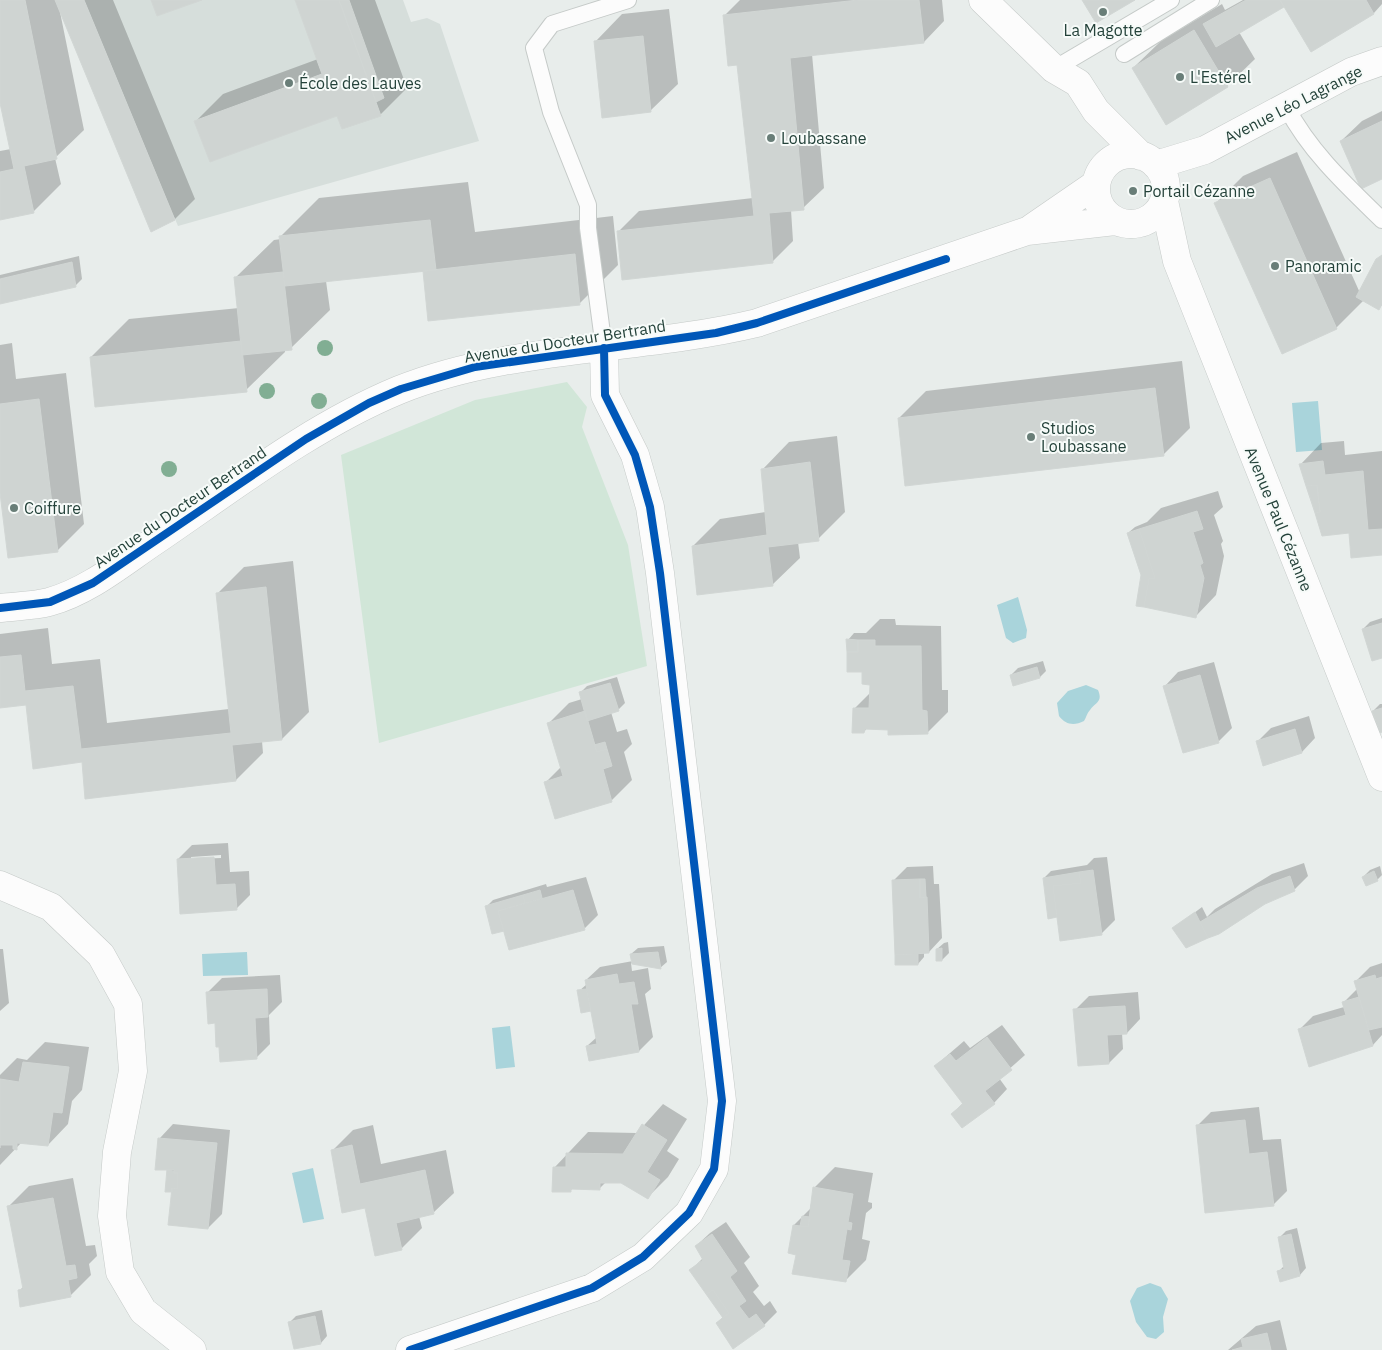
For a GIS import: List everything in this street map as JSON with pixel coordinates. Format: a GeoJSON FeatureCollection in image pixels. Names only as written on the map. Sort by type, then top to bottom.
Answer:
{"type":"FeatureCollection","features":[{"type":"Feature","properties":{"kind":"street"},"geometry":{"type":"LineString","coordinates":[[983,0],[1054,68],[1078,83],[1096,111],[1157,176],[1156,214],[1151,218],[1122,223],[1100,206],[1096,111]]}},
{"type":"Feature","properties":{"kind":"street","name":"Avenue Léo Lagrange"},"geometry":{"type":"LineString","coordinates":[[1157,176],[1351,72],[1382,61]]}},
{"type":"Feature","properties":{"kind":"street"},"geometry":{"type":"LineString","coordinates":[[1100,176],[1120,156],[1131,154],[1157,176]]}},
{"type":"Feature","properties":{"kind":"street","name":"Avenue du Docteur Bertrand"},"geometry":{"type":"LineString","coordinates":[[1027,231],[1100,176]]}},
{"type":"Feature","properties":{"kind":"street","name":"Avenue Paul Cézanne"},"geometry":{"type":"LineString","coordinates":[[1157,176],[1177,261],[1382,777]]}},
{"type":"Feature","properties":{"kind":"street","name":"Avenue du Docteur Bertrand"},"geometry":{"type":"LineString","coordinates":[[0,608],[50,602],[93,583],[306,439],[368,404],[401,389],[475,367],[716,333],[756,323],[1027,231],[1122,223]]}},
{"type":"Feature","properties":{"kind":"street","name":"Avenue Paul Cézanne"},"geometry":{"type":"LineString","coordinates":[[1122,223],[1160,243],[1177,261]]}},
{"type":"Feature","properties":{"kind":"street"},"geometry":{"type":"LineString","coordinates":[[410,1350],[592,1288],[643,1257],[689,1213],[714,1169],[722,1101],[660,573],[650,507],[635,455],[605,395],[604,348]]}},
{"type":"Feature","properties":{"kind":"street"},"geometry":{"type":"LineString","coordinates":[[0,885],[51,907],[101,955],[128,1004],[133,1071],[117,1152],[112,1216],[120,1272],[143,1311],[192,1350]]}},
{"type":"Feature","properties":{"kind":"lane"},"geometry":{"type":"LineString","coordinates":[[604,348],[588,228],[588,206],[551,112],[534,48],[552,24],[628,0]]}},
{"type":"Feature","properties":{"kind":"lane"},"geometry":{"type":"LineString","coordinates":[[1054,68],[1171,0]]}},
{"type":"Feature","properties":{"kind":"lane"},"geometry":{"type":"LineString","coordinates":[[1124,54],[1211,0]]}},
{"type":"Feature","properties":{"kind":"lane"},"geometry":{"type":"LineString","coordinates":[[1287,108],[1297,127],[1338,178],[1382,220]]}},
{"type":"Feature","properties":{"kind":"shaded area","name":"École des Lauves"},"geometry":{"type":"Polygon","coordinates":[[[84,0],[403,0],[411,22],[427,18],[440,24],[479,141],[178,226],[84,0]]]}},
{"type":"Feature","properties":{"kind":"green space"},"geometry":{"type":"Polygon","coordinates":[[[567,382],[587,407],[582,427],[628,545],[647,666],[379,743],[341,455],[475,400],[567,382]]]}},
{"type":"Feature","properties":{"kind":"water"},"geometry":{"type":"Polygon","coordinates":[[[1318,401],[1322,450],[1296,452],[1292,403],[1318,401]]]}},
{"type":"Feature","properties":{"kind":"water"},"geometry":{"type":"Polygon","coordinates":[[[1018,597],[1027,630],[1026,638],[1013,643],[1006,638],[997,605],[1018,597]]]}},
{"type":"Feature","properties":{"kind":"water"},"geometry":{"type":"Polygon","coordinates":[[[1086,685],[1098,690],[1100,697],[1098,702],[1089,711],[1084,721],[1077,724],[1067,723],[1059,716],[1057,703],[1068,691],[1086,685]]]}},
{"type":"Feature","properties":{"kind":"water"},"geometry":{"type":"Polygon","coordinates":[[[247,952],[248,975],[203,976],[202,954],[247,952]]]}},
{"type":"Feature","properties":{"kind":"water"},"geometry":{"type":"Polygon","coordinates":[[[510,1026],[515,1067],[496,1069],[492,1028],[510,1026]]]}},
{"type":"Feature","properties":{"kind":"water"},"geometry":{"type":"Polygon","coordinates":[[[313,1168],[324,1219],[303,1223],[292,1173],[313,1168]]]}},
{"type":"Feature","properties":{"kind":"water"},"geometry":{"type":"Polygon","coordinates":[[[1150,1283],[1161,1287],[1168,1299],[1163,1317],[1164,1332],[1156,1339],[1147,1337],[1136,1322],[1130,1301],[1137,1288],[1150,1283]]]}},
{"type":"Feature","properties":{"kind":"building"},"geometry":{"type":"Polygon","coordinates":[[[0,0],[25,0],[57,159],[24,166],[34,213],[0,220],[0,172],[14,169],[0,103],[0,0]]]}},
{"type":"Feature","properties":{"kind":"building"},"geometry":{"type":"Polygon","coordinates":[[[55,0],[84,0],[175,220],[151,232],[55,0]]]}},
{"type":"Feature","properties":{"kind":"building"},"geometry":{"type":"Polygon","coordinates":[[[151,0],[202,0],[157,16],[151,0]]]}},
{"type":"Feature","properties":{"kind":"building"},"geometry":{"type":"Polygon","coordinates":[[[295,0],[339,0],[381,116],[342,129],[337,116],[210,162],[194,121],[322,74],[295,0]]]}},
{"type":"Feature","properties":{"kind":"building"},"geometry":{"type":"Polygon","coordinates":[[[339,0],[349,0],[384,98],[376,102],[339,0]]]}},
{"type":"Feature","properties":{"kind":"building","name":"Loubassane"},"geometry":{"type":"Polygon","coordinates":[[[858,0],[919,0],[924,43],[790,58],[804,210],[769,213],[773,263],[622,280],[617,231],[754,216],[737,65],[728,66],[723,15],[858,0]]]}},
{"type":"Feature","properties":{"kind":"building","name":"La Magotte"},"geometry":{"type":"Polygon","coordinates":[[[1082,0],[1135,0],[1096,23],[1082,0]]]}},
{"type":"Feature","properties":{"kind":"building"},"geometry":{"type":"Polygon","coordinates":[[[1246,0],[1280,0],[1284,7],[1216,47],[1203,24],[1246,0]]]}},
{"type":"Feature","properties":{"kind":"building"},"geometry":{"type":"Polygon","coordinates":[[[1280,0],[1366,0],[1374,14],[1311,52],[1280,0]]]}},
{"type":"Feature","properties":{"kind":"building","name":"L'Estérel"},"geometry":{"type":"Polygon","coordinates":[[[1194,30],[1228,87],[1166,125],[1132,68],[1194,30]]]}},
{"type":"Feature","properties":{"kind":"building"},"geometry":{"type":"Polygon","coordinates":[[[643,36],[651,112],[602,118],[594,41],[643,36]]]}},
{"type":"Feature","properties":{"kind":"building"},"geometry":{"type":"Polygon","coordinates":[[[1382,121],[1382,179],[1361,189],[1340,141],[1382,121]]]}},
{"type":"Feature","properties":{"kind":"building","name":"Panoramic"},"geometry":{"type":"Polygon","coordinates":[[[1270,178],[1337,329],[1282,354],[1214,203],[1270,178]]]}},
{"type":"Feature","properties":{"kind":"building"},"geometry":{"type":"Polygon","coordinates":[[[430,220],[436,270],[285,286],[279,236],[430,220]]]}},
{"type":"Feature","properties":{"kind":"building"},"geometry":{"type":"Polygon","coordinates":[[[575,254],[580,305],[428,321],[423,271],[575,254]]]}},
{"type":"Feature","properties":{"kind":"building"},"geometry":{"type":"Polygon","coordinates":[[[1382,255],[1382,304],[1379,310],[1356,297],[1376,259],[1382,255]]]}},
{"type":"Feature","properties":{"kind":"building"},"geometry":{"type":"Polygon","coordinates":[[[72,262],[76,287],[0,304],[0,279],[72,262]]]}},
{"type":"Feature","properties":{"kind":"building"},"geometry":{"type":"Polygon","coordinates":[[[283,272],[292,350],[242,355],[234,277],[283,272]]]}},
{"type":"Feature","properties":{"kind":"building"},"geometry":{"type":"Polygon","coordinates":[[[241,341],[247,392],[95,407],[90,357],[241,341]]]}},
{"type":"Feature","properties":{"kind":"building","name":"Studios Loubassane"},"geometry":{"type":"Polygon","coordinates":[[[1155,388],[1164,456],[905,486],[898,418],[1155,388]]]}},
{"type":"Feature","properties":{"kind":"building"},"geometry":{"type":"Polygon","coordinates":[[[39,399],[58,552],[8,558],[0,493],[0,404],[39,399]]]}},
{"type":"Feature","properties":{"kind":"building"},"geometry":{"type":"Polygon","coordinates":[[[1323,461],[1325,475],[1363,471],[1368,530],[1382,529],[1382,555],[1351,558],[1349,533],[1322,536],[1315,513],[1320,512],[1317,485],[1306,486],[1299,464],[1323,461]]]}},
{"type":"Feature","properties":{"kind":"building"},"geometry":{"type":"Polygon","coordinates":[[[810,462],[819,541],[768,547],[773,586],[697,595],[692,546],[767,535],[761,469],[810,462]]]}},
{"type":"Feature","properties":{"kind":"building"},"geometry":{"type":"Polygon","coordinates":[[[1317,485],[1320,512],[1315,513],[1306,486],[1317,485]]]}},
{"type":"Feature","properties":{"kind":"building"},"geometry":{"type":"Polygon","coordinates":[[[1197,511],[1203,529],[1193,532],[1203,563],[1200,565],[1204,578],[1196,618],[1144,607],[1149,579],[1155,578],[1139,529],[1197,511]]]}},
{"type":"Feature","properties":{"kind":"building"},"geometry":{"type":"Polygon","coordinates":[[[1139,529],[1155,578],[1149,579],[1144,607],[1136,606],[1141,575],[1127,533],[1139,529]]]}},
{"type":"Feature","properties":{"kind":"building"},"geometry":{"type":"Polygon","coordinates":[[[266,587],[282,740],[232,745],[236,781],[85,799],[82,762],[33,769],[26,705],[0,708],[0,657],[21,655],[25,691],[73,686],[81,749],[231,733],[216,593],[266,587]]]}},
{"type":"Feature","properties":{"kind":"building"},"geometry":{"type":"Polygon","coordinates":[[[1382,623],[1382,658],[1372,661],[1362,629],[1382,623]]]}},
{"type":"Feature","properties":{"kind":"building"},"geometry":{"type":"Polygon","coordinates":[[[846,639],[858,640],[858,652],[847,652],[846,639]]]}},
{"type":"Feature","properties":{"kind":"building"},"geometry":{"type":"Polygon","coordinates":[[[858,640],[875,640],[875,646],[921,646],[922,710],[927,711],[928,734],[888,735],[888,730],[865,729],[864,733],[852,733],[853,708],[869,708],[870,685],[862,684],[862,672],[847,672],[847,652],[858,652],[858,640]]]}},
{"type":"Feature","properties":{"kind":"building"},"geometry":{"type":"Polygon","coordinates":[[[1037,667],[1040,678],[1013,686],[1010,675],[1037,667]]]}},
{"type":"Feature","properties":{"kind":"building"},"geometry":{"type":"Polygon","coordinates":[[[1200,675],[1219,743],[1183,753],[1163,686],[1200,675]]]}},
{"type":"Feature","properties":{"kind":"building"},"geometry":{"type":"Polygon","coordinates":[[[610,683],[619,711],[587,721],[579,692],[610,683]]]}},
{"type":"Feature","properties":{"kind":"building"},"geometry":{"type":"Polygon","coordinates":[[[1382,708],[1382,732],[1380,733],[1372,711],[1382,708]]]}},
{"type":"Feature","properties":{"kind":"building"},"geometry":{"type":"Polygon","coordinates":[[[585,711],[597,752],[607,749],[612,766],[603,769],[612,802],[555,819],[544,782],[563,776],[547,723],[585,711]]]}},
{"type":"Feature","properties":{"kind":"building"},"geometry":{"type":"Polygon","coordinates":[[[1295,729],[1302,753],[1263,766],[1256,741],[1295,729]]]}},
{"type":"Feature","properties":{"kind":"building"},"geometry":{"type":"Polygon","coordinates":[[[605,742],[607,749],[597,752],[594,745],[605,742]]]}},
{"type":"Feature","properties":{"kind":"building"},"geometry":{"type":"Polygon","coordinates":[[[214,857],[216,885],[235,884],[237,910],[180,914],[177,859],[214,857]]]}},
{"type":"Feature","properties":{"kind":"building"},"geometry":{"type":"Polygon","coordinates":[[[1093,870],[1102,935],[1060,941],[1053,886],[1081,883],[1079,872],[1093,870]]]}},
{"type":"Feature","properties":{"kind":"building"},"geometry":{"type":"Polygon","coordinates":[[[1374,871],[1378,881],[1366,886],[1362,877],[1374,871]]]}},
{"type":"Feature","properties":{"kind":"building"},"geometry":{"type":"Polygon","coordinates":[[[1079,872],[1081,883],[1053,886],[1057,917],[1048,919],[1043,878],[1079,872]]]}},
{"type":"Feature","properties":{"kind":"building"},"geometry":{"type":"Polygon","coordinates":[[[1290,876],[1295,891],[1265,904],[1219,934],[1208,938],[1200,922],[1257,888],[1290,876]]]}},
{"type":"Feature","properties":{"kind":"building"},"geometry":{"type":"Polygon","coordinates":[[[920,879],[920,898],[927,897],[929,953],[895,955],[892,880],[920,879]]]}},
{"type":"Feature","properties":{"kind":"building"},"geometry":{"type":"Polygon","coordinates":[[[920,879],[925,879],[926,897],[920,898],[920,879]]]}},
{"type":"Feature","properties":{"kind":"building"},"geometry":{"type":"Polygon","coordinates":[[[540,890],[542,898],[525,903],[523,895],[540,890]]]}},
{"type":"Feature","properties":{"kind":"building"},"geometry":{"type":"Polygon","coordinates":[[[573,890],[585,930],[509,950],[498,911],[573,890]]]}},
{"type":"Feature","properties":{"kind":"building"},"geometry":{"type":"Polygon","coordinates":[[[523,895],[525,903],[498,911],[504,931],[492,934],[485,906],[523,895]]]}},
{"type":"Feature","properties":{"kind":"building"},"geometry":{"type":"Polygon","coordinates":[[[1195,912],[1208,938],[1186,948],[1172,928],[1195,912]]]}},
{"type":"Feature","properties":{"kind":"building"},"geometry":{"type":"Polygon","coordinates":[[[942,948],[942,961],[936,961],[936,949],[942,948]]]}},
{"type":"Feature","properties":{"kind":"building"},"geometry":{"type":"Polygon","coordinates":[[[658,952],[661,969],[632,964],[630,954],[658,952]]]}},
{"type":"Feature","properties":{"kind":"building"},"geometry":{"type":"Polygon","coordinates":[[[918,954],[918,965],[895,965],[895,955],[918,954]]]}},
{"type":"Feature","properties":{"kind":"building"},"geometry":{"type":"Polygon","coordinates":[[[617,974],[619,984],[634,982],[638,1004],[631,1004],[639,1052],[589,1061],[586,1046],[597,1044],[585,980],[617,974]]]}},
{"type":"Feature","properties":{"kind":"building"},"geometry":{"type":"Polygon","coordinates":[[[1375,975],[1376,979],[1382,977],[1382,1027],[1369,1030],[1354,981],[1375,975]]]}},
{"type":"Feature","properties":{"kind":"building"},"geometry":{"type":"Polygon","coordinates":[[[267,989],[268,1017],[255,1018],[257,1059],[220,1062],[219,1047],[216,1047],[215,1023],[208,1024],[206,992],[267,989]]]}},
{"type":"Feature","properties":{"kind":"building"},"geometry":{"type":"Polygon","coordinates":[[[586,989],[591,1011],[581,1013],[577,990],[586,989]]]}},
{"type":"Feature","properties":{"kind":"building"},"geometry":{"type":"Polygon","coordinates":[[[1359,997],[1373,1046],[1309,1067],[1298,1029],[1346,1015],[1342,1002],[1359,997]]]}},
{"type":"Feature","properties":{"kind":"building"},"geometry":{"type":"Polygon","coordinates":[[[1125,1006],[1127,1034],[1107,1035],[1109,1064],[1078,1066],[1073,1009],[1125,1006]]]}},
{"type":"Feature","properties":{"kind":"building"},"geometry":{"type":"Polygon","coordinates":[[[987,1037],[1012,1070],[985,1091],[995,1104],[962,1128],[951,1114],[963,1104],[934,1066],[950,1054],[956,1061],[987,1037]]]}},
{"type":"Feature","properties":{"kind":"building"},"geometry":{"type":"Polygon","coordinates":[[[23,1062],[69,1067],[62,1113],[53,1112],[48,1146],[17,1143],[17,1150],[13,1149],[13,1145],[0,1145],[0,1079],[19,1082],[23,1062]]]}},
{"type":"Feature","properties":{"kind":"building"},"geometry":{"type":"Polygon","coordinates":[[[1245,1120],[1249,1154],[1267,1152],[1274,1206],[1205,1213],[1196,1125],[1245,1120]]]}},
{"type":"Feature","properties":{"kind":"building"},"geometry":{"type":"Polygon","coordinates":[[[642,1124],[667,1140],[647,1172],[660,1180],[648,1199],[621,1183],[600,1183],[600,1190],[571,1189],[571,1192],[552,1192],[553,1167],[566,1167],[566,1153],[623,1154],[642,1124]]]}},
{"type":"Feature","properties":{"kind":"building"},"geometry":{"type":"Polygon","coordinates":[[[158,1138],[217,1143],[208,1229],[168,1225],[172,1188],[177,1189],[178,1173],[174,1173],[174,1170],[155,1170],[158,1138]]]}},
{"type":"Feature","properties":{"kind":"building"},"geometry":{"type":"Polygon","coordinates":[[[352,1145],[360,1184],[425,1170],[434,1214],[396,1223],[402,1250],[375,1256],[365,1208],[342,1213],[331,1150],[352,1145]]]}},
{"type":"Feature","properties":{"kind":"building"},"geometry":{"type":"Polygon","coordinates":[[[167,1169],[178,1173],[177,1189],[172,1188],[172,1192],[165,1192],[167,1169]]]}},
{"type":"Feature","properties":{"kind":"building"},"geometry":{"type":"Polygon","coordinates":[[[813,1187],[853,1194],[848,1222],[852,1223],[851,1230],[847,1229],[842,1260],[850,1261],[846,1282],[792,1274],[796,1255],[788,1253],[793,1225],[808,1227],[813,1187]]]}},
{"type":"Feature","properties":{"kind":"building"},"geometry":{"type":"Polygon","coordinates":[[[53,1198],[66,1266],[75,1265],[77,1278],[68,1280],[71,1297],[20,1307],[18,1290],[23,1289],[7,1206],[53,1198]]]}},
{"type":"Feature","properties":{"kind":"building"},"geometry":{"type":"Polygon","coordinates":[[[802,1216],[810,1217],[808,1227],[800,1226],[802,1216]]]}},
{"type":"Feature","properties":{"kind":"building"},"geometry":{"type":"Polygon","coordinates":[[[712,1234],[737,1271],[730,1277],[746,1301],[739,1306],[749,1319],[756,1314],[765,1326],[733,1349],[716,1323],[729,1313],[713,1290],[706,1294],[689,1270],[703,1260],[695,1246],[712,1234]]]}},
{"type":"Feature","properties":{"kind":"building"},"geometry":{"type":"Polygon","coordinates":[[[1291,1234],[1300,1276],[1280,1282],[1277,1271],[1284,1269],[1278,1237],[1291,1234]]]}},
{"type":"Feature","properties":{"kind":"building"},"geometry":{"type":"Polygon","coordinates":[[[713,1290],[729,1313],[723,1318],[706,1294],[713,1290]]]}},
{"type":"Feature","properties":{"kind":"building"},"geometry":{"type":"Polygon","coordinates":[[[315,1316],[321,1344],[294,1349],[288,1322],[315,1316]]]}},
{"type":"Feature","properties":{"kind":"building"},"geometry":{"type":"Polygon","coordinates":[[[1267,1333],[1271,1350],[1232,1350],[1243,1347],[1241,1339],[1267,1333]]]}},
{"type":"Feature","properties":{"kind":"cycle path"},"geometry":{"type":"LineString","coordinates":[[0,608],[50,602],[93,583],[306,439],[369,403],[401,389],[475,367],[716,333],[757,323],[946,259]]}},
{"type":"Feature","properties":{"kind":"cycle path"},"geometry":{"type":"LineString","coordinates":[[410,1350],[592,1288],[643,1257],[689,1213],[714,1169],[722,1101],[660,573],[650,507],[635,455],[605,395],[604,348]]}},
{"type":"Feature","properties":{"kind":"place","name":"La Magotte"},"geometry":{"type":"Point","coordinates":[1103,12]}},
{"type":"Feature","properties":{"kind":"place","name":"L'Estérel"},"geometry":{"type":"Point","coordinates":[1180,77]}},
{"type":"Feature","properties":{"kind":"place","name":"École des Lauves"},"geometry":{"type":"Point","coordinates":[289,83]}},
{"type":"Feature","properties":{"kind":"place","name":"Loubassane"},"geometry":{"type":"Point","coordinates":[771,138]}},
{"type":"Feature","properties":{"kind":"place","name":"Portail Cézanne"},"geometry":{"type":"Point","coordinates":[1133,191]}},
{"type":"Feature","properties":{"kind":"place","name":"Panoramic"},"geometry":{"type":"Point","coordinates":[1275,266]}},
{"type":"Feature","properties":{"kind":"place","name":"Studios Loubassane"},"geometry":{"type":"Point","coordinates":[1031,437]}},
{"type":"Feature","properties":{"kind":"place","name":"Coiffure"},"geometry":{"type":"Point","coordinates":[14,508]}}]}
